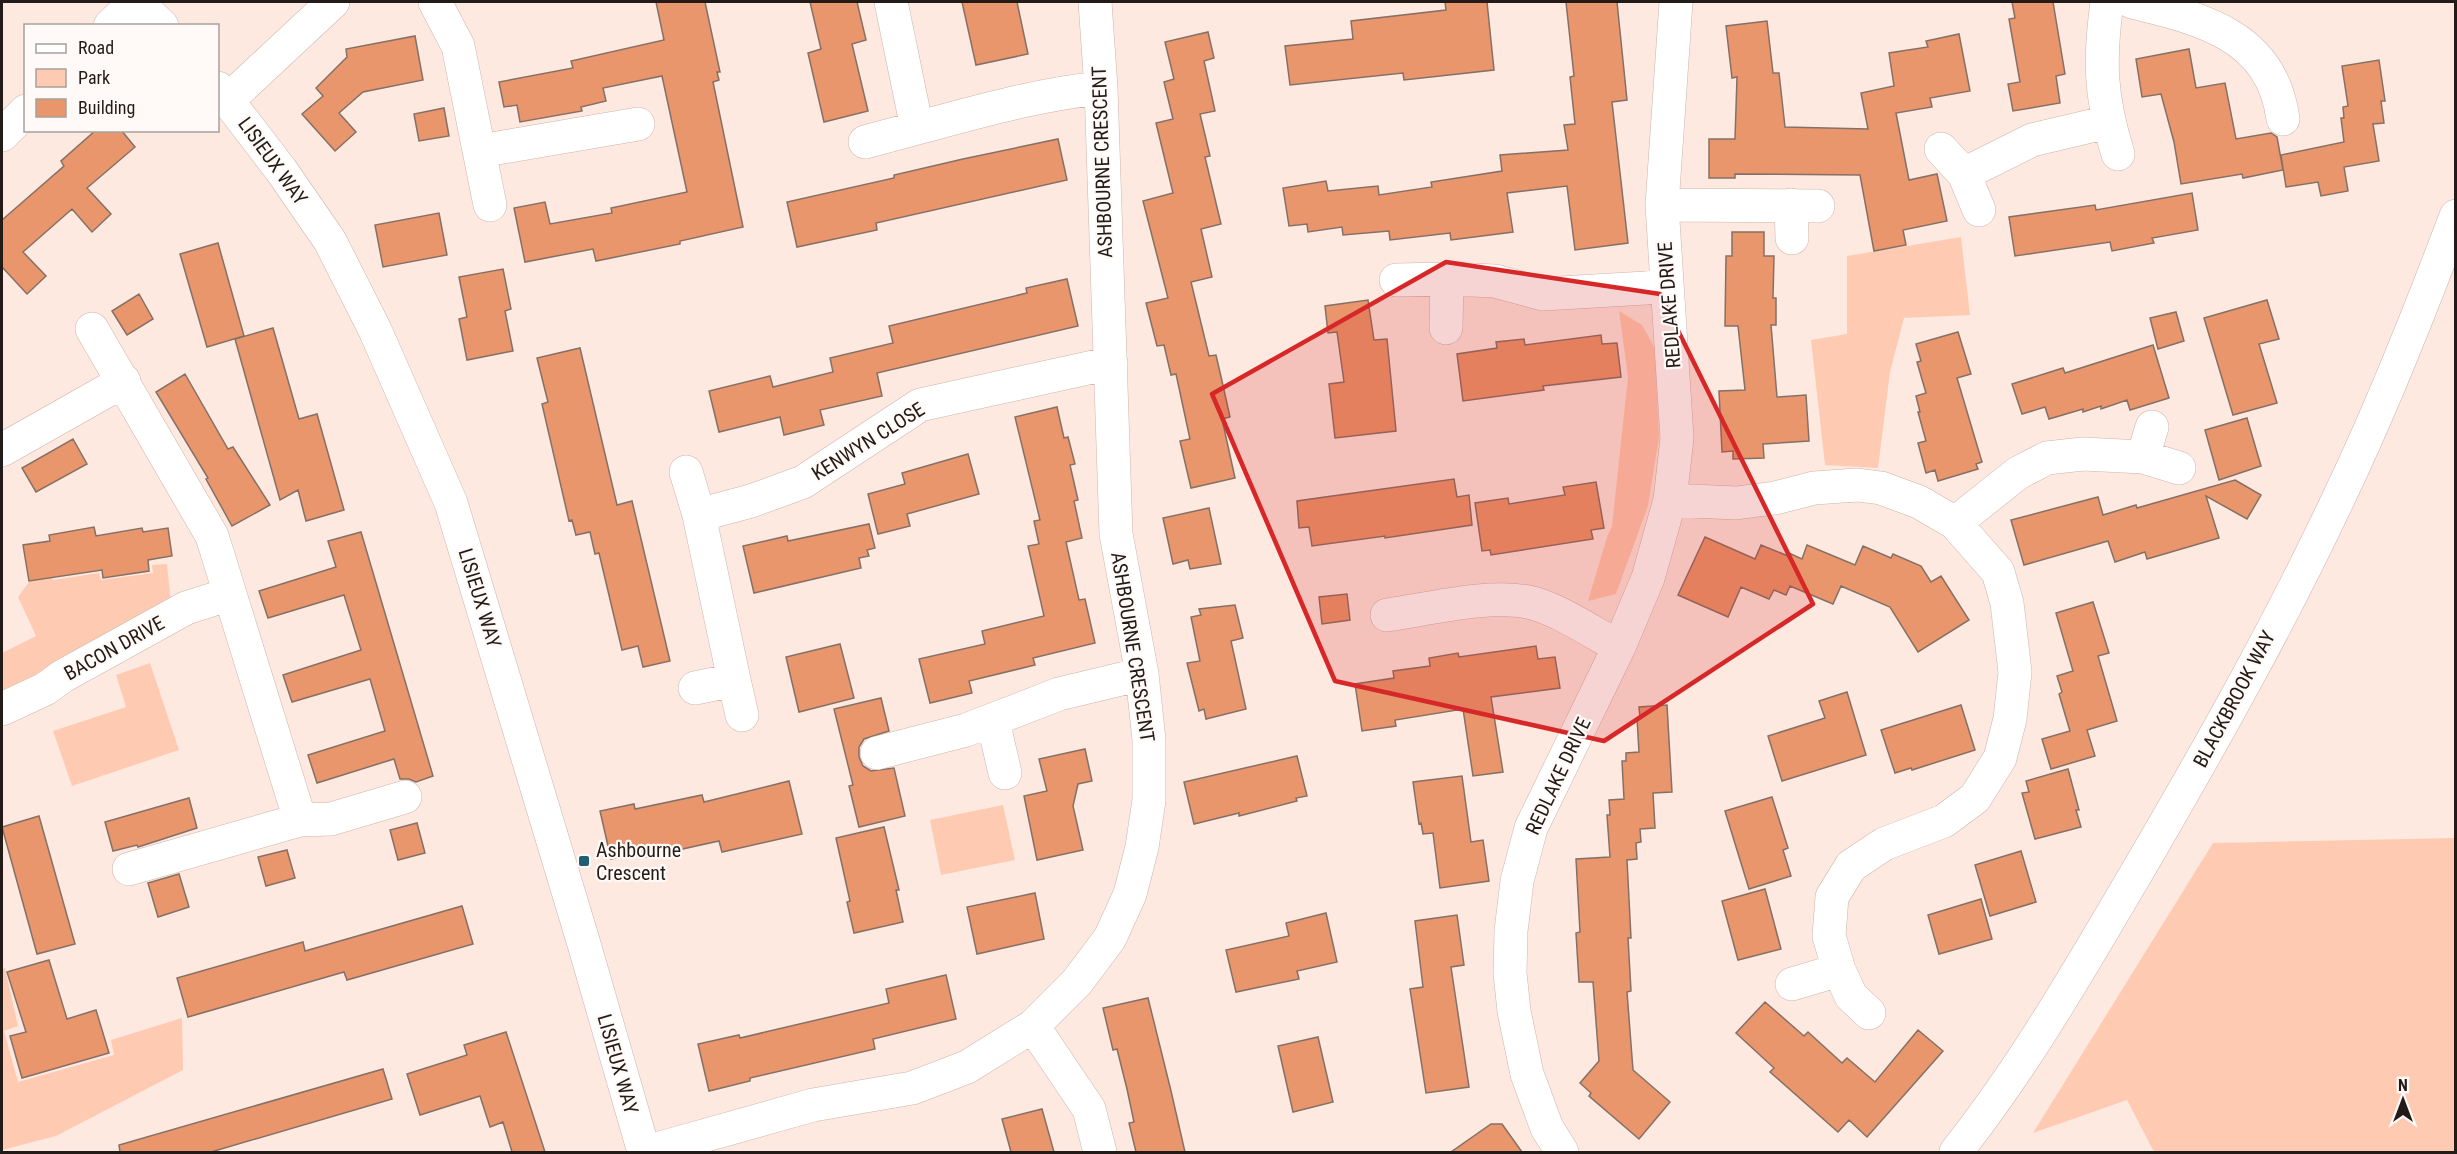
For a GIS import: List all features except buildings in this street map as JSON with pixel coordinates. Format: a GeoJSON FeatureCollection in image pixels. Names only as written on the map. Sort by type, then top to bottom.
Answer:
{"type":"FeatureCollection","features":[{"type":"Feature","properties":{"kind":"street"},"geometry":{"type":"LineString","coordinates":[[112,24],[136,2],[160,24]]}},
{"type":"Feature","properties":{"kind":"street"},"geometry":{"type":"LineString","coordinates":[[223,94],[333,2]]}},
{"type":"Feature","properties":{"kind":"street"},"geometry":{"type":"LineString","coordinates":[[435,2],[458,46],[490,205]]}},
{"type":"Feature","properties":{"kind":"street"},"geometry":{"type":"LineString","coordinates":[[891,2],[917,128]]}},
{"type":"Feature","properties":{"kind":"street","name":"ASHBOURNE CRESCENT"},"geometry":{"type":"LineString","coordinates":[[645,1152],[813,1105],[912,1088],[967,1067],[1033,1026],[1077,982],[1110,938],[1130,894],[1142,847],[1149,800],[1149,740],[1142,674],[1116,534],[1101,88],[1095,2]]}},
{"type":"Feature","properties":{"kind":"street","name":"REDLAKE DRIVE"},"geometry":{"type":"LineString","coordinates":[[1562,1152],[1547,1128],[1527,1074],[1514,1011],[1510,973],[1511,931],[1517,881],[1530,828],[1619,647],[1648,578],[1670,500],[1677,438],[1662,205],[1676,2]]}},
{"type":"Feature","properties":{"kind":"street"},"geometry":{"type":"LineString","coordinates":[[2107,2],[2102,39],[2101,75],[2108,122],[2118,154]]}},
{"type":"Feature","properties":{"kind":"street"},"geometry":{"type":"LineString","coordinates":[[2132,2],[2218,27],[2248,48],[2271,76],[2280,97],[2283,119]]}},
{"type":"Feature","properties":{"kind":"street"},"geometry":{"type":"LineString","coordinates":[[865,142],[979,112],[1101,88]]}},
{"type":"Feature","properties":{"kind":"street","name":"LISIEUX WAY"},"geometry":{"type":"LineString","coordinates":[[223,94],[281,170],[330,241],[375,330],[451,503],[645,1152]]}},
{"type":"Feature","properties":{"kind":"street"},"geometry":{"type":"LineString","coordinates":[[2,135],[24,113]]}},
{"type":"Feature","properties":{"kind":"street"},"geometry":{"type":"LineString","coordinates":[[1964,174],[2032,140],[2108,122]]}},
{"type":"Feature","properties":{"kind":"street"},"geometry":{"type":"LineString","coordinates":[[480,151],[638,124]]}},
{"type":"Feature","properties":{"kind":"street"},"geometry":{"type":"LineString","coordinates":[[1941,148],[1964,174],[1979,210]]}},
{"type":"Feature","properties":{"kind":"street"},"geometry":{"type":"LineString","coordinates":[[1662,205],[1805,205],[1792,238]]}},
{"type":"Feature","properties":{"kind":"street","name":"BLACKBROOK WAY"},"geometry":{"type":"LineString","coordinates":[[1956,1152],[2031,1048],[2217,733],[2298,581],[2341,493],[2380,405],[2456,216]]}},
{"type":"Feature","properties":{"kind":"street"},"geometry":{"type":"LineString","coordinates":[[1446,328],[1447,279]]}},
{"type":"Feature","properties":{"kind":"street"},"geometry":{"type":"LineString","coordinates":[[1396,280],[1495,281],[1543,294],[1666,285]]}},
{"type":"Feature","properties":{"kind":"street"},"geometry":{"type":"LineString","coordinates":[[92,328],[212,536],[300,820]]}},
{"type":"Feature","properties":{"kind":"street","name":"KENWYN CLOSE"},"geometry":{"type":"LineString","coordinates":[[699,515],[751,501],[803,482],[920,405],[1111,363]]}},
{"type":"Feature","properties":{"kind":"street"},"geometry":{"type":"LineString","coordinates":[[2,450],[124,381]]}},
{"type":"Feature","properties":{"kind":"street"},"geometry":{"type":"LineString","coordinates":[[1955,523],[2018,473],[2047,458],[2084,454],[2148,442],[2179,468]]}},
{"type":"Feature","properties":{"kind":"street"},"geometry":{"type":"LineString","coordinates":[[686,472],[699,515],[742,715]]}},
{"type":"Feature","properties":{"kind":"street"},"geometry":{"type":"LineString","coordinates":[[1670,500],[1736,504],[1775,498],[1814,488],[1857,485],[1881,488],[1919,502],[1955,523],[1998,573],[2007,603],[2015,672],[2010,719],[2000,758],[1974,798],[1944,821],[1884,844],[1851,866],[1832,897],[1829,936],[1839,970],[1851,996],[1869,1013]]}},
{"type":"Feature","properties":{"kind":"street","name":"BACON DRIVE"},"geometry":{"type":"LineString","coordinates":[[2,709],[45,689],[63,676],[186,608],[230,594]]}},
{"type":"Feature","properties":{"kind":"street"},"geometry":{"type":"LineString","coordinates":[[1387,615],[1499,599],[1530,602],[1619,647]]}},
{"type":"Feature","properties":{"kind":"street"},"geometry":{"type":"LineString","coordinates":[[877,753],[993,721],[1059,694],[1142,674]]}},
{"type":"Feature","properties":{"kind":"street"},"geometry":{"type":"LineString","coordinates":[[695,688],[734,680]]}},
{"type":"Feature","properties":{"kind":"street"},"geometry":{"type":"LineString","coordinates":[[993,721],[1005,773]]}},
{"type":"Feature","properties":{"kind":"street"},"geometry":{"type":"LineString","coordinates":[[129,869],[300,820],[331,819],[405,797]]}},
{"type":"Feature","properties":{"kind":"street"},"geometry":{"type":"LineString","coordinates":[[1792,984],[1839,970]]}},
{"type":"Feature","properties":{"kind":"street"},"geometry":{"type":"LineString","coordinates":[[1033,1026],[1089,1109],[1100,1152]]}},
{"type":"Feature","properties":{"kind":"highlighted area"},"geometry":{"type":"Polygon","coordinates":[[[1446,262],[1660,294],[1813,604],[1604,741],[1335,681],[1212,394],[1446,262]]]}},
{"type":"Feature","properties":{"kind":"green space"},"geometry":{"type":"Polygon","coordinates":[[[1961,237],[1970,315],[1904,318],[1890,372],[1878,468],[1825,465],[1811,340],[1847,334],[1847,256],[1961,237]]]}},
{"type":"Feature","properties":{"kind":"green space"},"geometry":{"type":"Polygon","coordinates":[[[1619,311],[1642,325],[1655,348],[1659,437],[1648,506],[1616,594],[1588,601],[1612,526],[1628,377],[1619,311]]]}},
{"type":"Feature","properties":{"kind":"green space"},"geometry":{"type":"Polygon","coordinates":[[[167,564],[171,603],[2,692],[2,653],[36,636],[18,597],[31,579],[51,575],[53,580],[99,573],[101,580],[153,573],[152,565],[167,564]]]}},
{"type":"Feature","properties":{"kind":"green space"},"geometry":{"type":"Polygon","coordinates":[[[150,663],[179,750],[72,786],[53,731],[126,707],[116,675],[150,663]]]}},
{"type":"Feature","properties":{"kind":"green space"},"geometry":{"type":"Polygon","coordinates":[[[1003,805],[1015,860],[941,875],[930,820],[1003,805]]]}},
{"type":"Feature","properties":{"kind":"green space"},"geometry":{"type":"Polygon","coordinates":[[[2455,838],[2455,1152],[2154,1152],[2127,1100],[2033,1133],[2213,843],[2455,838]]]}},
{"type":"Feature","properties":{"kind":"green space"},"geometry":{"type":"Polygon","coordinates":[[[5,968],[18,1026],[4,1031],[18,1082],[114,1055],[111,1040],[182,1018],[183,1070],[56,1136],[2,1150],[2,969],[5,968]]]}},
{"type":"Feature","properties":{"kind":"place","name":"Ashbourne Crescent"},"geometry":{"type":"Point","coordinates":[584,861]}}]}
